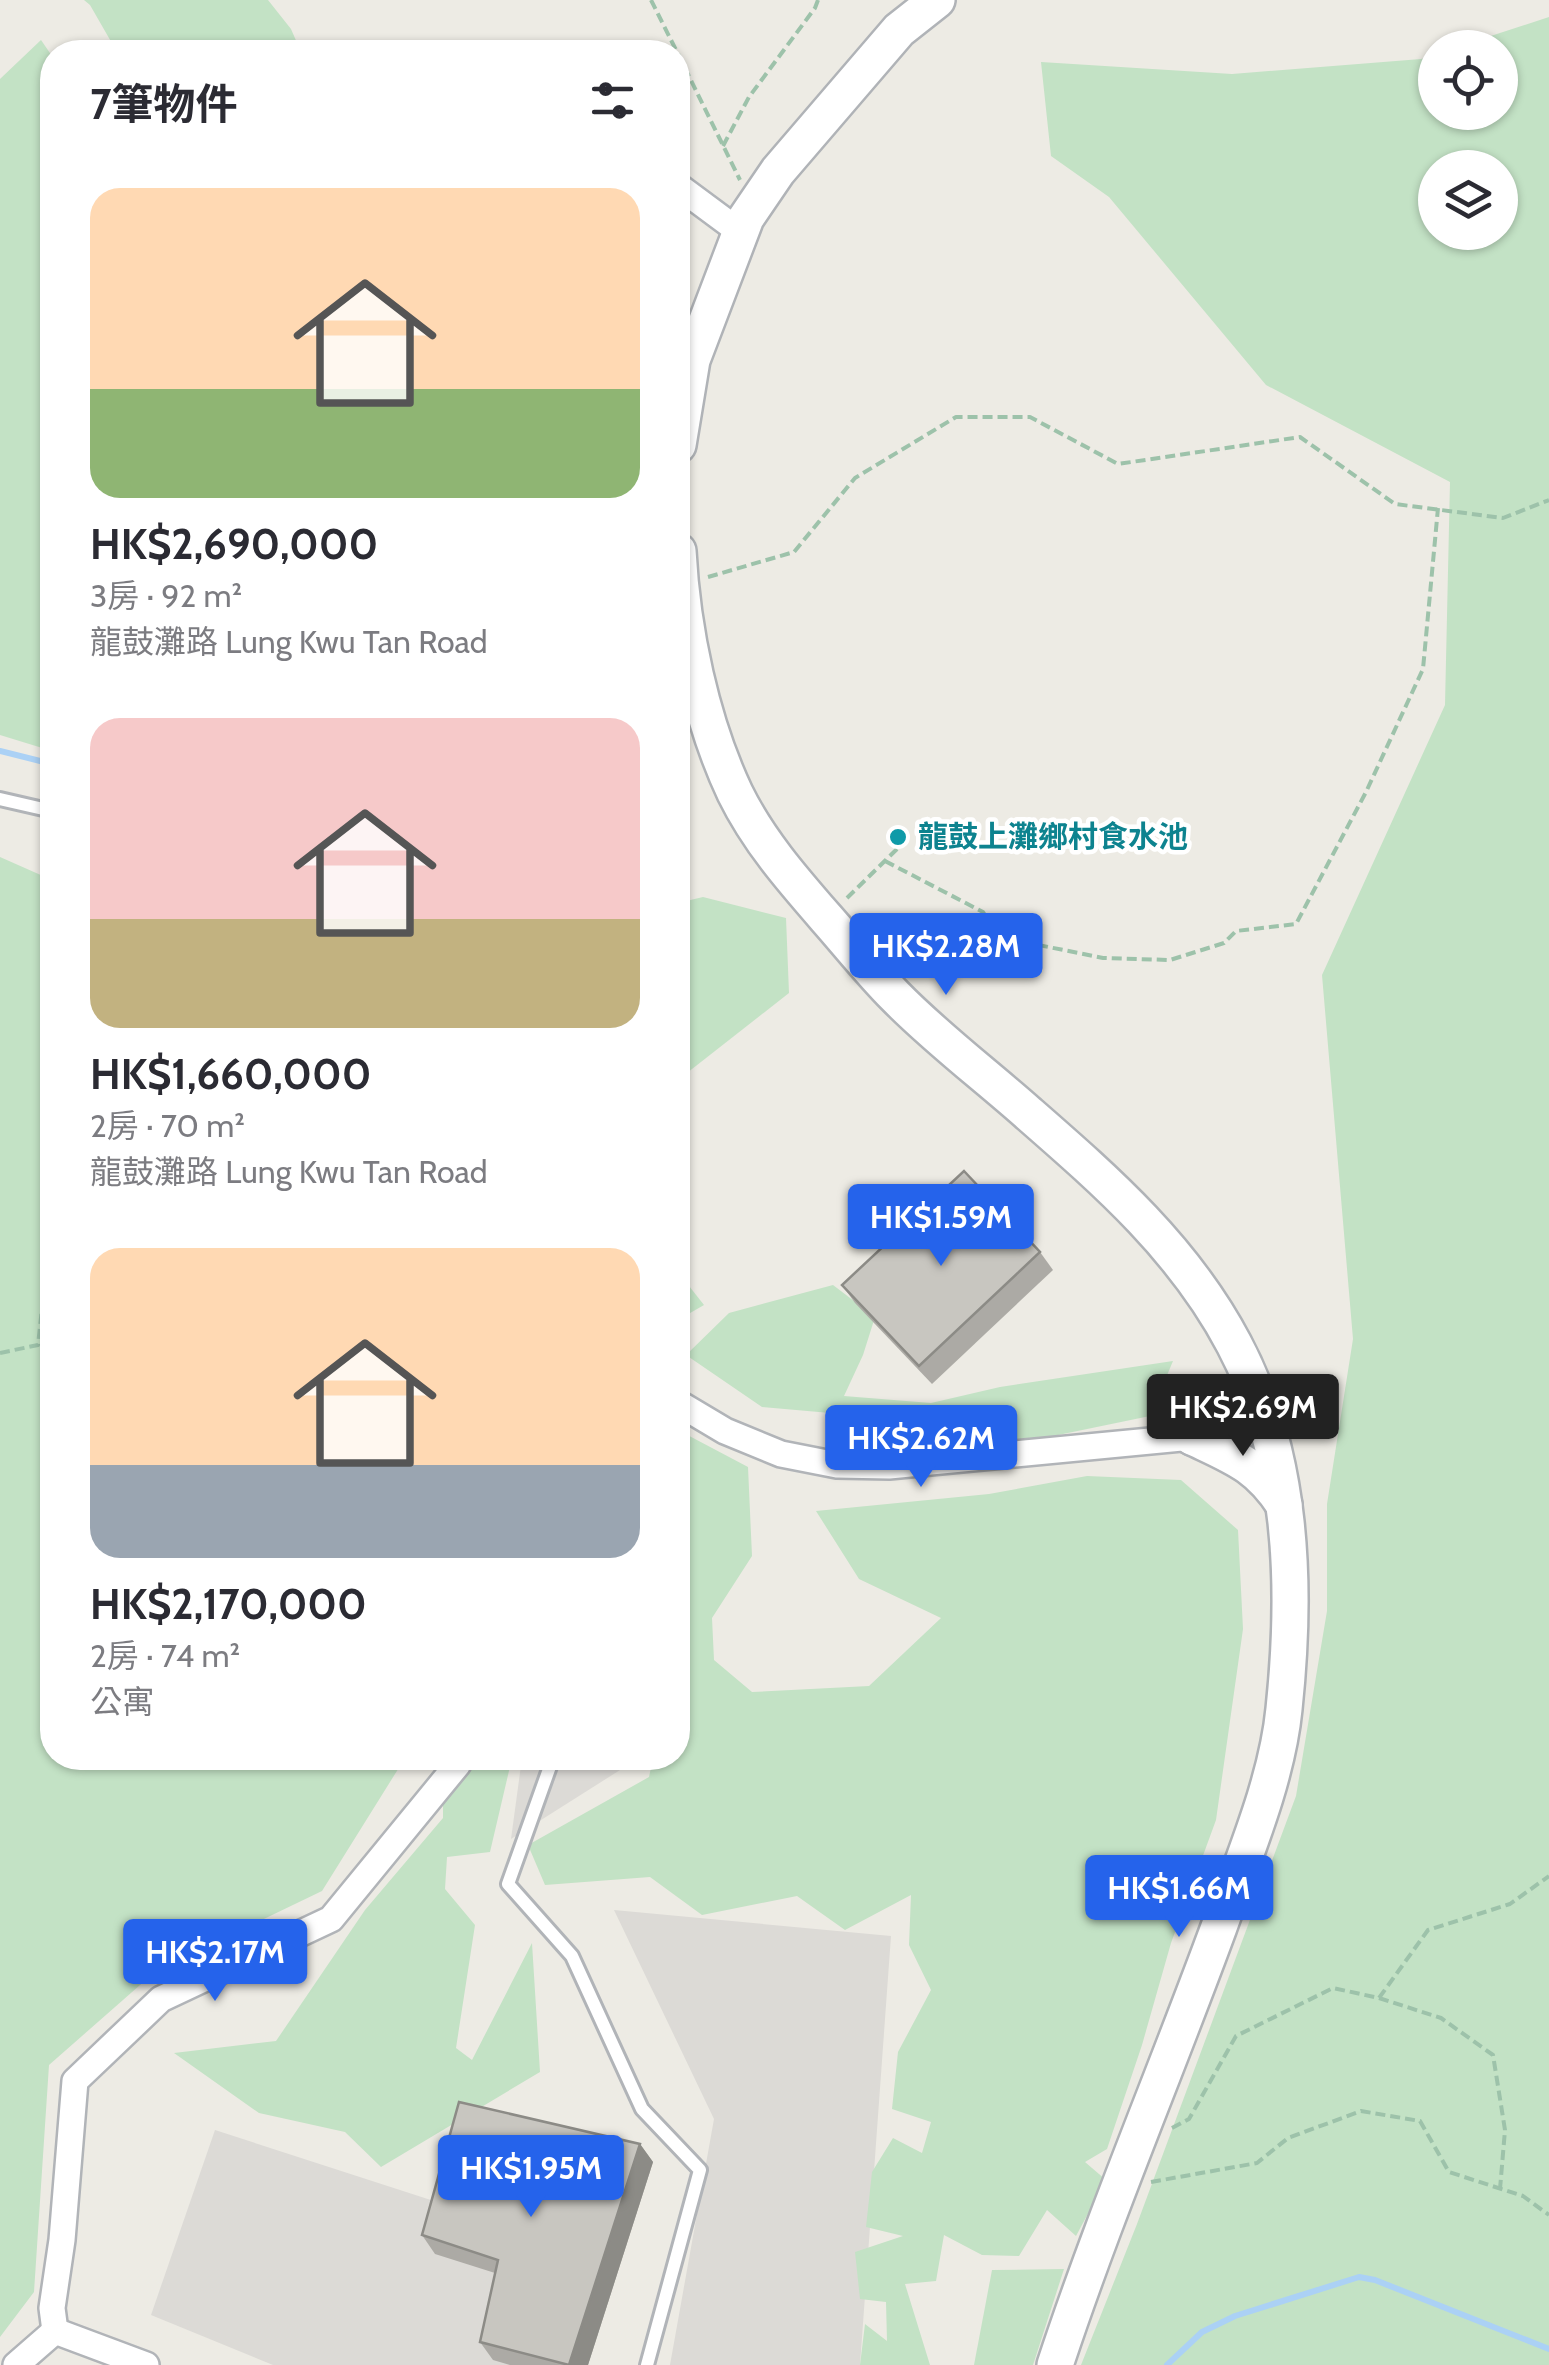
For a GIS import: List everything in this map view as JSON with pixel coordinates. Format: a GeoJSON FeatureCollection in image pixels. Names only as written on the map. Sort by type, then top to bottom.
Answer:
{"type":"FeatureCollection","features":[{"type":"Feature","properties":{"kind":"street"},"geometry":{"type":"LineString","coordinates":[[690,372],[747,219],[778,170],[899,30],[937,0]]}},
{"type":"Feature","properties":{"kind":"street"},"geometry":{"type":"LineString","coordinates":[[690,192],[747,219]]}},
{"type":"Feature","properties":{"kind":"street"},"geometry":{"type":"LineString","coordinates":[[690,640],[699,693],[735,793],[779,864],[896,998],[1142,1216],[1206,1299],[1235,1346],[1280,1470],[1285,1506],[1288,1630],[1284,1713],[1247,1850],[1158,2092],[1117,2188],[1055,2365]]}},
{"type":"Feature","properties":{"kind":"street"},"geometry":{"type":"LineString","coordinates":[[690,1410],[781,1454],[837,1465],[889,1466],[1211,1434],[1230,1424],[1257,1399]]}},
{"type":"Feature","properties":{"kind":"street"},"geometry":{"type":"LineString","coordinates":[[1192,1437],[1267,1479],[1285,1506]]}},
{"type":"Feature","properties":{"kind":"street"},"geometry":{"type":"LineString","coordinates":[[55,2331],[52,2308],[62,2240],[75,2081],[160,1999],[331,1919],[453,1770]]}},
{"type":"Feature","properties":{"kind":"street"},"geometry":{"type":"LineString","coordinates":[[16,2365],[55,2331]]}},
{"type":"Feature","properties":{"kind":"street"},"geometry":{"type":"LineString","coordinates":[[55,2331],[146,2365]]}},
{"type":"Feature","properties":{"kind":"lane"},"geometry":{"type":"LineString","coordinates":[[0,800],[40,808]]}},
{"type":"Feature","properties":{"kind":"lane"},"geometry":{"type":"LineString","coordinates":[[549,1770],[508,1884],[572,1956],[642,2109],[700,2170],[647,2365]]}},
{"type":"Feature","properties":{"kind":"path"},"geometry":{"type":"LineString","coordinates":[[650,0],[670,40]]}},
{"type":"Feature","properties":{"kind":"path"},"geometry":{"type":"LineString","coordinates":[[723,146],[749,97],[818,0]]}},
{"type":"Feature","properties":{"kind":"path"},"geometry":{"type":"LineString","coordinates":[[690,79],[723,146],[747,219]]}},
{"type":"Feature","properties":{"kind":"path"},"geometry":{"type":"LineString","coordinates":[[690,567],[794,552],[855,478],[956,417],[1030,417],[1118,464],[1300,438],[1395,504],[1503,518],[1549,500]]}},
{"type":"Feature","properties":{"kind":"path"},"geometry":{"type":"LineString","coordinates":[[884,861],[983,912],[999,937],[1104,958],[1170,960],[1224,943],[1236,931],[1296,924],[1366,792],[1423,669],[1438,508]]}},
{"type":"Feature","properties":{"kind":"path"},"geometry":{"type":"LineString","coordinates":[[844,900],[897,848]]}},
{"type":"Feature","properties":{"kind":"path"},"geometry":{"type":"LineString","coordinates":[[0,1353],[38,1345],[40,1327]]}},
{"type":"Feature","properties":{"kind":"path"},"geometry":{"type":"LineString","coordinates":[[1380,1998],[1428,1930],[1510,1904],[1549,1876]]}},
{"type":"Feature","properties":{"kind":"path"},"geometry":{"type":"LineString","coordinates":[[1132,2148],[1190,2119],[1236,2036],[1333,1988],[1441,2018],[1493,2055],[1505,2130],[1500,2188]]}},
{"type":"Feature","properties":{"kind":"path"},"geometry":{"type":"LineString","coordinates":[[1117,2188],[1257,2163],[1288,2138],[1362,2111],[1420,2120],[1449,2172],[1522,2196],[1549,2215]]}},
{"type":"Feature","properties":{"kind":"shaded area"},"geometry":{"type":"Polygon","coordinates":[[[520,1770],[620,1770],[511,1839],[520,1770]]]}},
{"type":"Feature","properties":{"kind":"shaded area"},"geometry":{"type":"Polygon","coordinates":[[[614,1910],[891,1936],[860,2365],[670,2365],[714,2119],[614,1910]]]}},
{"type":"Feature","properties":{"kind":"shaded area"},"geometry":{"type":"Polygon","coordinates":[[[215,2130],[437,2202],[579,2365],[273,2365],[151,2315],[215,2130]]]}},
{"type":"Feature","properties":{"kind":"green space"},"geometry":{"type":"Polygon","coordinates":[[[84,0],[268,0],[296,40],[110,40],[84,0]]]}},
{"type":"Feature","properties":{"kind":"green space"},"geometry":{"type":"Polygon","coordinates":[[[1549,17],[1549,2365],[1081,2365],[1296,1796],[1327,1611],[1327,1504],[1353,1339],[1322,975],[1445,705],[1450,482],[1266,385],[1109,197],[1051,156],[1041,62],[1232,74],[1418,59],[1418,130],[1518,130],[1518,30],[1509,30],[1549,17]]]}},
{"type":"Feature","properties":{"kind":"green space"},"geometry":{"type":"Polygon","coordinates":[[[40,41],[40,747],[0,735],[0,79],[40,41]]]}},
{"type":"Feature","properties":{"kind":"green space"},"geometry":{"type":"Polygon","coordinates":[[[0,857],[40,875],[40,1770],[398,1770],[322,1891],[156,1971],[49,2065],[34,2292],[0,2337],[0,857]]]}},
{"type":"Feature","properties":{"kind":"green space"},"geometry":{"type":"Polygon","coordinates":[[[703,897],[786,918],[789,993],[690,1071],[690,900],[703,897]]]}},
{"type":"Feature","properties":{"kind":"green space"},"geometry":{"type":"Polygon","coordinates":[[[833,1285],[875,1317],[844,1396],[931,1403],[1000,1387],[1173,1361],[1150,1416],[1034,1440],[866,1447],[830,1413],[762,1407],[690,1358],[690,1351],[729,1313],[833,1285]]]}},
{"type":"Feature","properties":{"kind":"green space"},"geometry":{"type":"Polygon","coordinates":[[[690,1287],[704,1305],[690,1313],[690,1287]]]}},
{"type":"Feature","properties":{"kind":"green space"},"geometry":{"type":"Polygon","coordinates":[[[690,1436],[748,1467],[752,1556],[712,1618],[714,1660],[752,1692],[869,1686],[941,1618],[859,1579],[816,1511],[989,1494],[1087,1476],[1181,1480],[1238,1530],[1243,1629],[1216,1820],[1171,1943],[1107,2149],[1085,2162],[1106,2180],[1076,2236],[1047,2210],[1019,2256],[982,2255],[944,2235],[936,2281],[905,2284],[930,2365],[860,2365],[865,2324],[887,2341],[886,2302],[860,2299],[855,2252],[903,2236],[866,2227],[872,2172],[893,2138],[922,2153],[931,2122],[892,2109],[898,2052],[931,1990],[909,1945],[911,1895],[845,1930],[797,1896],[702,1915],[650,1877],[545,1885],[528,1845],[649,1777],[650,1770],[690,1770],[690,1436]]]}},
{"type":"Feature","properties":{"kind":"green space"},"geometry":{"type":"Polygon","coordinates":[[[443,1770],[509,1770],[490,1852],[447,1857],[445,1889],[475,1925],[456,2048],[472,2060],[532,1943],[540,2072],[381,2167],[345,2132],[259,2113],[174,2053],[276,2041],[365,1910],[443,1818],[443,1770]]]}},
{"type":"Feature","properties":{"kind":"green space"},"geometry":{"type":"Polygon","coordinates":[[[1064,2269],[1033,2365],[974,2365],[992,2270],[1064,2269]]]}},
{"type":"Feature","properties":{"kind":"building"},"geometry":{"type":"Polygon","coordinates":[[[964,1171],[1040,1252],[919,1366],[842,1285],[964,1171]]]}},
{"type":"Feature","properties":{"kind":"building"},"geometry":{"type":"Polygon","coordinates":[[[459,2102],[640,2144],[569,2365],[480,2342],[498,2260],[422,2235],[459,2102]]]}},
{"type":"Feature","properties":{"kind":"waterway"},"geometry":{"type":"LineString","coordinates":[[0,751],[40,761]]}},
{"type":"Feature","properties":{"kind":"waterway"},"geometry":{"type":"LineString","coordinates":[[1167,2365],[1202,2332],[1235,2316],[1359,2277],[1549,2349]]}},
{"type":"Feature","properties":{"kind":"place","name":"龍鼓上灘鄉村食水池"},"geometry":{"type":"Point","coordinates":[898,837]}}]}
